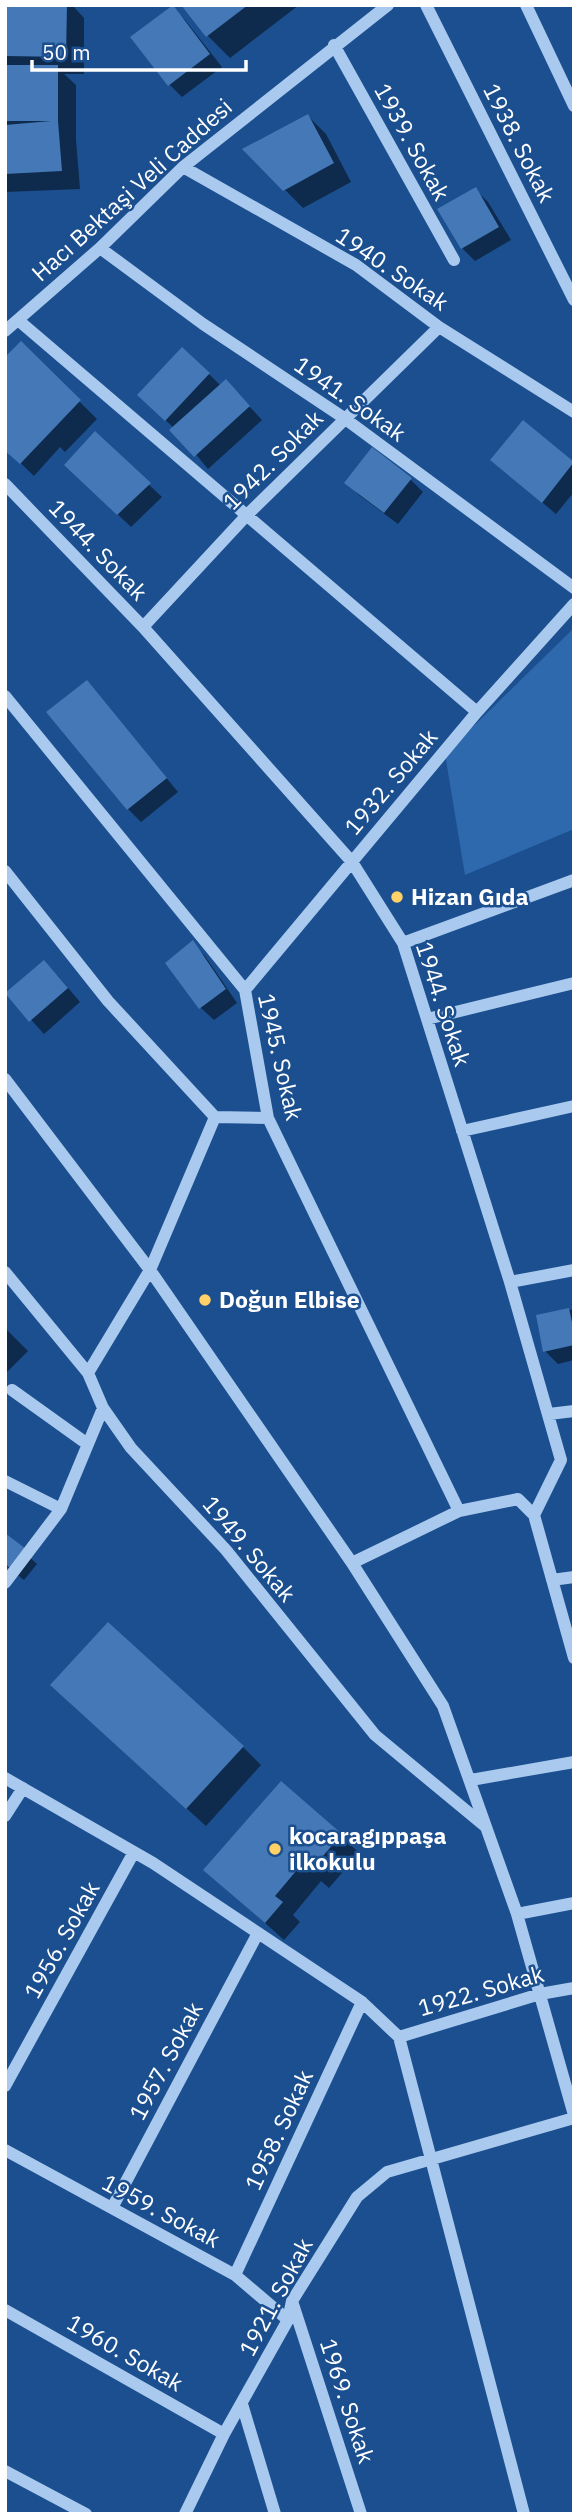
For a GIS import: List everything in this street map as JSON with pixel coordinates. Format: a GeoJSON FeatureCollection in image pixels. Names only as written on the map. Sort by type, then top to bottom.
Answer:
{"type":"FeatureCollection","features":[{"type":"Feature","properties":{"kind":"street","name":"Hacı Bektaşi Veli Caddesi"},"geometry":{"type":"LineString","coordinates":[[5,331],[100,248],[183,167],[388,5]]}},
{"type":"Feature","properties":{"kind":"street","name":"1938. Sokak"},"geometry":{"type":"LineString","coordinates":[[426,5],[574,300]]}},
{"type":"Feature","properties":{"kind":"street"},"geometry":{"type":"LineString","coordinates":[[526,5],[574,106]]}},
{"type":"Feature","properties":{"kind":"street","name":"1939. Sokak"},"geometry":{"type":"LineString","coordinates":[[334,45],[454,260]]}},
{"type":"Feature","properties":{"kind":"street","name":"1940. Sokak"},"geometry":{"type":"LineString","coordinates":[[183,167],[356,265],[439,327],[574,412]]}},
{"type":"Feature","properties":{"kind":"street","name":"1941. Sokak"},"geometry":{"type":"LineString","coordinates":[[100,248],[203,324],[344,418],[574,588]]}},
{"type":"Feature","properties":{"kind":"street"},"geometry":{"type":"LineString","coordinates":[[18,320],[477,712]]}},
{"type":"Feature","properties":{"kind":"street","name":"1942. Sokak"},"geometry":{"type":"LineString","coordinates":[[143,626],[247,515],[439,327]]}},
{"type":"Feature","properties":{"kind":"street","name":"1944. Sokak"},"geometry":{"type":"LineString","coordinates":[[5,484],[143,626],[352,862],[403,943],[510,1282],[561,1460],[534,1515]]}},
{"type":"Feature","properties":{"kind":"street","name":"1932. Sokak"},"geometry":{"type":"LineString","coordinates":[[245,990],[477,712],[574,604]]}},
{"type":"Feature","properties":{"kind":"street","name":"1945. Sokak"},"geometry":{"type":"LineString","coordinates":[[5,696],[245,990],[268,1118],[459,1511]]}},
{"type":"Feature","properties":{"kind":"street"},"geometry":{"type":"LineString","coordinates":[[5,871],[108,1001],[215,1117],[268,1118]]}},
{"type":"Feature","properties":{"kind":"street"},"geometry":{"type":"LineString","coordinates":[[403,943],[574,880]]}},
{"type":"Feature","properties":{"kind":"street"},"geometry":{"type":"LineString","coordinates":[[427,1019],[574,983]]}},
{"type":"Feature","properties":{"kind":"street"},"geometry":{"type":"LineString","coordinates":[[5,1079],[150,1270],[352,1563],[443,1706],[517,1914],[574,2116]]}},
{"type":"Feature","properties":{"kind":"street"},"geometry":{"type":"LineString","coordinates":[[462,1131],[574,1106]]}},
{"type":"Feature","properties":{"kind":"street"},"geometry":{"type":"LineString","coordinates":[[88,1373],[150,1270],[215,1117]]}},
{"type":"Feature","properties":{"kind":"street"},"geometry":{"type":"LineString","coordinates":[[510,1282],[574,1270]]}},
{"type":"Feature","properties":{"kind":"street","name":"1949. Sokak"},"geometry":{"type":"LineString","coordinates":[[5,1272],[88,1373],[103,1408],[131,1448],[226,1550],[375,1735],[488,1829]]}},
{"type":"Feature","properties":{"kind":"street"},"geometry":{"type":"LineString","coordinates":[[7,1392],[86,1443]]}},
{"type":"Feature","properties":{"kind":"street"},"geometry":{"type":"LineString","coordinates":[[5,1583],[61,1509],[86,1443],[103,1408]]}},
{"type":"Feature","properties":{"kind":"street"},"geometry":{"type":"LineString","coordinates":[[549,1414],[574,1411]]}},
{"type":"Feature","properties":{"kind":"street"},"geometry":{"type":"LineString","coordinates":[[5,1481],[61,1509]]}},
{"type":"Feature","properties":{"kind":"street"},"geometry":{"type":"LineString","coordinates":[[352,1563],[459,1511],[518,1499],[534,1515],[574,1658]]}},
{"type":"Feature","properties":{"kind":"street"},"geometry":{"type":"LineString","coordinates":[[552,1580],[574,1577]]}},
{"type":"Feature","properties":{"kind":"street"},"geometry":{"type":"LineString","coordinates":[[471,1780],[574,1762]]}},
{"type":"Feature","properties":{"kind":"street"},"geometry":{"type":"LineString","coordinates":[[5,1777],[134,1852],[258,1933],[362,2002],[399,2037],[524,2514]]}},
{"type":"Feature","properties":{"kind":"street"},"geometry":{"type":"LineString","coordinates":[[5,1816],[23,1788]]}},
{"type":"Feature","properties":{"kind":"street","name":"1956. Sokak"},"geometry":{"type":"LineString","coordinates":[[5,2085],[134,1852]]}},
{"type":"Feature","properties":{"kind":"street"},"geometry":{"type":"LineString","coordinates":[[517,1914],[574,1903]]}},
{"type":"Feature","properties":{"kind":"street","name":"1957. Sokak"},"geometry":{"type":"LineString","coordinates":[[112,2208],[258,1933]]}},
{"type":"Feature","properties":{"kind":"street","name":"1922. Sokak"},"geometry":{"type":"LineString","coordinates":[[399,2037],[540,1994],[574,1988]]}},
{"type":"Feature","properties":{"kind":"street","name":"1958. Sokak"},"geometry":{"type":"LineString","coordinates":[[235,2275],[362,2002]]}},
{"type":"Feature","properties":{"kind":"street","name":"1921. Sokak"},"geometry":{"type":"LineString","coordinates":[[185,2514],[224,2434],[288,2320],[292,2301],[357,2197],[387,2172],[574,2116]]}},
{"type":"Feature","properties":{"kind":"street","name":"1959. Sokak"},"geometry":{"type":"LineString","coordinates":[[5,2150],[235,2275],[288,2320]]}},
{"type":"Feature","properties":{"kind":"street","name":"1969. Sokak"},"geometry":{"type":"LineString","coordinates":[[292,2301],[361,2514]]}},
{"type":"Feature","properties":{"kind":"street","name":"1960. Sokak"},"geometry":{"type":"LineString","coordinates":[[5,2310],[224,2434]]}},
{"type":"Feature","properties":{"kind":"street"},"geometry":{"type":"LineString","coordinates":[[242,2404],[275,2514]]}},
{"type":"Feature","properties":{"kind":"street"},"geometry":{"type":"LineString","coordinates":[[5,2471],[86,2514]]}},
{"type":"Feature","properties":{"kind":"shaded area"},"geometry":{"type":"Polygon","coordinates":[[[574,628],[574,829],[465,875],[445,754],[574,628]]]}},
{"type":"Feature","properties":{"kind":"building"},"geometry":{"type":"Polygon","coordinates":[[[5,5],[67,5],[66,57],[5,56],[5,5]]]}},
{"type":"Feature","properties":{"kind":"building"},"geometry":{"type":"Polygon","coordinates":[[[173,5],[210,54],[168,86],[130,37],[173,5]]]}},
{"type":"Feature","properties":{"kind":"building"},"geometry":{"type":"Polygon","coordinates":[[[181,5],[248,5],[206,37],[181,5]]]}},
{"type":"Feature","properties":{"kind":"building"},"geometry":{"type":"Polygon","coordinates":[[[5,65],[58,65],[58,121],[62,171],[5,174],[5,125],[51,121],[5,121],[5,65]]]}},
{"type":"Feature","properties":{"kind":"building"},"geometry":{"type":"Polygon","coordinates":[[[308,114],[334,163],[283,191],[242,149],[308,114]]]}},
{"type":"Feature","properties":{"kind":"building"},"geometry":{"type":"Polygon","coordinates":[[[476,187],[499,227],[461,249],[437,209],[476,187]]]}},
{"type":"Feature","properties":{"kind":"building"},"geometry":{"type":"Polygon","coordinates":[[[21,341],[81,400],[20,464],[5,451],[5,357],[21,341]]]}},
{"type":"Feature","properties":{"kind":"building"},"geometry":{"type":"Polygon","coordinates":[[[182,347],[210,373],[165,421],[137,395],[182,347]]]}},
{"type":"Feature","properties":{"kind":"building"},"geometry":{"type":"Polygon","coordinates":[[[226,379],[250,406],[194,457],[169,430],[226,379]]]}},
{"type":"Feature","properties":{"kind":"building"},"geometry":{"type":"Polygon","coordinates":[[[523,420],[574,462],[542,503],[490,460],[523,420]]]}},
{"type":"Feature","properties":{"kind":"building"},"geometry":{"type":"Polygon","coordinates":[[[95,431],[151,483],[117,515],[64,465],[95,431]]]}},
{"type":"Feature","properties":{"kind":"building"},"geometry":{"type":"Polygon","coordinates":[[[372,447],[412,478],[384,513],[344,483],[372,447]]]}},
{"type":"Feature","properties":{"kind":"building"},"geometry":{"type":"Polygon","coordinates":[[[87,680],[167,778],[127,810],[46,712],[87,680]]]}},
{"type":"Feature","properties":{"kind":"building"},"geometry":{"type":"Polygon","coordinates":[[[193,940],[226,989],[199,1009],[165,963],[193,940]]]}},
{"type":"Feature","properties":{"kind":"building"},"geometry":{"type":"Polygon","coordinates":[[[44,960],[68,988],[29,1022],[5,993],[44,960]]]}},
{"type":"Feature","properties":{"kind":"building"},"geometry":{"type":"Polygon","coordinates":[[[569,1308],[574,1345],[543,1352],[536,1315],[569,1308]]]}},
{"type":"Feature","properties":{"kind":"building"},"geometry":{"type":"Polygon","coordinates":[[[5,1533],[26,1549],[10,1568],[5,1564],[5,1533]]]}},
{"type":"Feature","properties":{"kind":"building"},"geometry":{"type":"Polygon","coordinates":[[[108,1622],[244,1746],[186,1809],[50,1685],[108,1622]]]}},
{"type":"Feature","properties":{"kind":"building","name":"kocaragıppaşa ilkokulu"},"geometry":{"type":"Polygon","coordinates":[[[281,1781],[342,1834],[310,1871],[302,1864],[275,1896],[283,1902],[265,1923],[203,1870],[281,1781]]]}},
{"type":"Feature","properties":{"kind":"place","name":"Hizan Gıda"},"geometry":{"type":"Point","coordinates":[397,897]}},
{"type":"Feature","properties":{"kind":"place","name":"Doğun Elbise"},"geometry":{"type":"Point","coordinates":[205,1300]}},
{"type":"Feature","properties":{"kind":"place","name":"kocaragıppaşa ilkokulu"},"geometry":{"type":"Point","coordinates":[275,1849]}}]}
